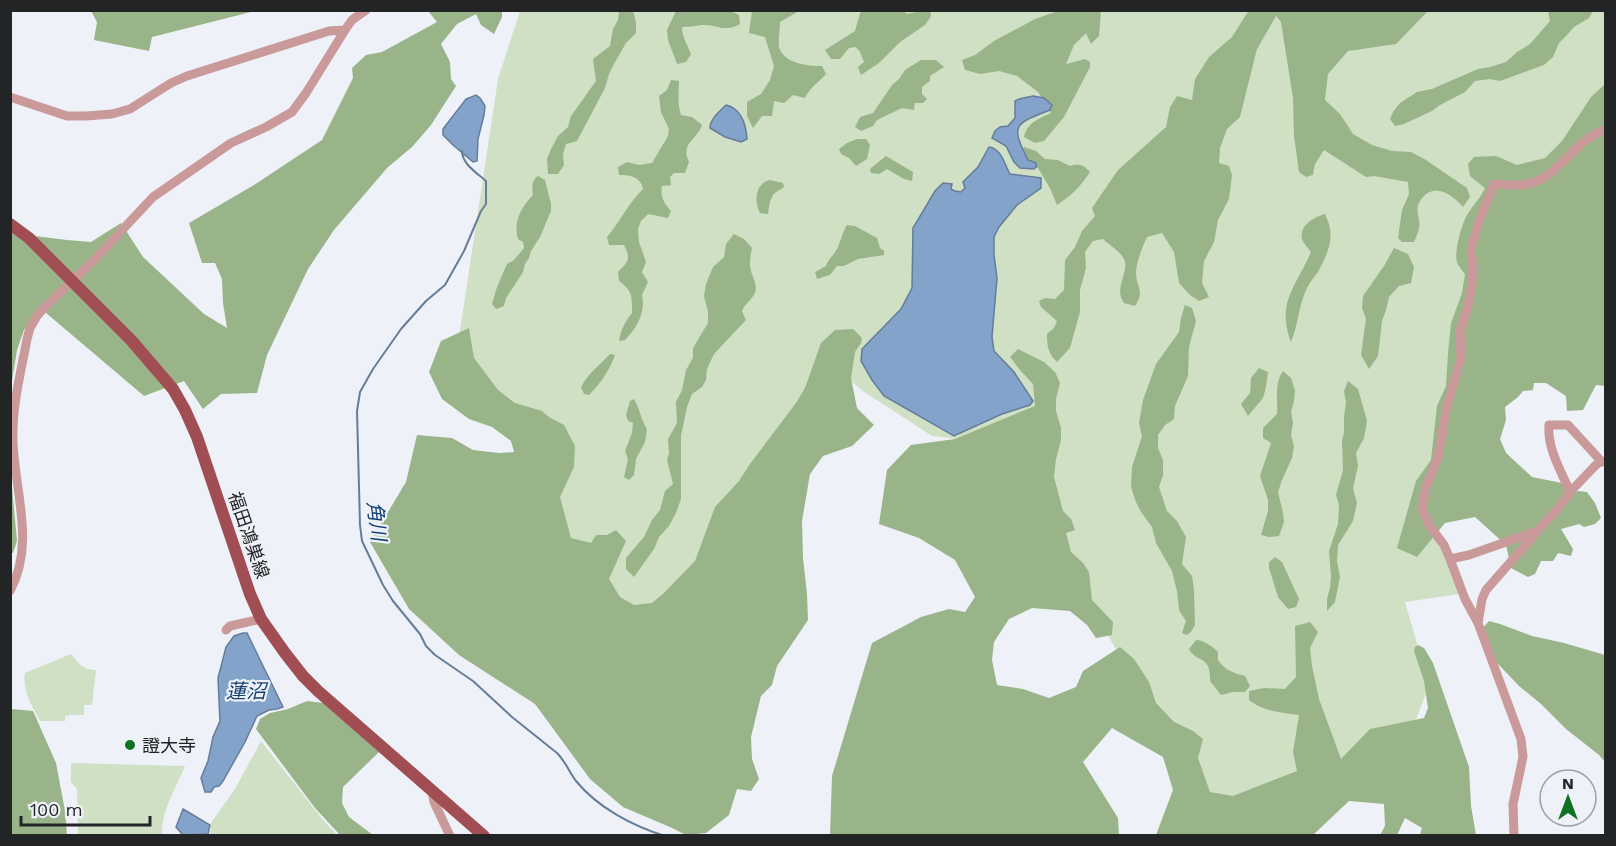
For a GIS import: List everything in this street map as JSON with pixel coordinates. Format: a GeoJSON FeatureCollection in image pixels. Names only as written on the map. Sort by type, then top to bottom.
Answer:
{"type":"FeatureCollection","features":[{"type":"Feature","properties":{"kind":"main road","name":"福田鴻巣線"},"geometry":{"type":"LineString","coordinates":[[10,224],[29,238],[131,340],[173,388],[197,438],[250,594],[261,620],[285,653],[318,691],[483,836]]}},
{"type":"Feature","properties":{"kind":"street"},"geometry":{"type":"LineString","coordinates":[[10,591],[20,568],[23,531],[13,442],[13,410],[27,339],[37,316],[153,197],[231,143],[266,127],[292,111],[352,20],[366,10]]}},
{"type":"Feature","properties":{"kind":"street"},"geometry":{"type":"LineString","coordinates":[[10,97],[67,116],[112,114],[130,109],[171,83],[187,76],[329,32],[345,30]]}},
{"type":"Feature","properties":{"kind":"street"},"geometry":{"type":"LineString","coordinates":[[1514,836],[1513,804],[1523,757],[1521,739],[1478,623],[1465,599],[1444,545],[1428,525],[1422,509],[1423,498],[1438,458],[1448,400],[1461,358],[1460,332],[1472,285],[1471,249],[1474,235],[1494,184],[1525,185],[1544,178],[1581,144],[1605,129]]}},
{"type":"Feature","properties":{"kind":"street"},"geometry":{"type":"LineString","coordinates":[[1478,623],[1482,599],[1486,591],[1570,492],[1593,468],[1604,461],[1568,425],[1549,425],[1550,444],[1570,492]]}},
{"type":"Feature","properties":{"kind":"street"},"geometry":{"type":"LineString","coordinates":[[1450,559],[1469,555],[1537,531]]}},
{"type":"Feature","properties":{"kind":"street"},"geometry":{"type":"LineString","coordinates":[[226,630],[230,626],[261,620]]}},
{"type":"Feature","properties":{"kind":"street"},"geometry":{"type":"LineString","coordinates":[[432,790],[434,802],[450,836]]}},
{"type":"Feature","properties":{"kind":"green space"},"geometry":{"type":"Polygon","coordinates":[[[861,10],[904,11],[907,14],[930,11],[931,16],[925,25],[900,42],[879,63],[861,75],[858,67],[864,62],[856,47],[849,48],[840,59],[831,59],[825,50],[855,31],[861,10]]]}},
{"type":"Feature","properties":{"kind":"green space"},"geometry":{"type":"Polygon","coordinates":[[[1249,10],[1428,11],[1396,44],[1348,51],[1328,74],[1325,100],[1340,114],[1353,134],[1372,145],[1392,151],[1411,152],[1426,160],[1467,188],[1470,197],[1463,207],[1446,193],[1434,191],[1428,193],[1418,205],[1419,225],[1414,242],[1402,242],[1398,238],[1402,210],[1409,194],[1408,182],[1374,176],[1366,177],[1324,150],[1315,164],[1313,175],[1306,177],[1299,172],[1294,136],[1293,98],[1281,22],[1276,16],[1257,49],[1240,117],[1227,129],[1220,148],[1219,163],[1229,166],[1232,175],[1229,199],[1218,220],[1214,242],[1204,261],[1202,283],[1209,297],[1199,301],[1179,283],[1174,252],[1162,233],[1147,237],[1136,269],[1140,297],[1135,306],[1124,303],[1120,291],[1125,261],[1103,239],[1093,241],[1085,252],[1086,268],[1080,290],[1080,312],[1070,348],[1057,362],[1049,350],[1047,334],[1054,328],[1057,321],[1041,307],[1039,301],[1045,298],[1055,299],[1064,290],[1065,260],[1075,247],[1082,231],[1095,216],[1092,208],[1118,170],[1166,127],[1170,107],[1177,96],[1192,100],[1195,79],[1209,57],[1232,37],[1249,10]]]}},
{"type":"Feature","properties":{"kind":"green space"},"geometry":{"type":"Polygon","coordinates":[[[91,11],[255,11],[152,37],[149,51],[94,40],[97,22],[91,11]]]}},
{"type":"Feature","properties":{"kind":"green space"},"geometry":{"type":"Polygon","coordinates":[[[428,11],[502,11],[502,17],[494,34],[481,25],[476,14],[457,24],[441,44],[450,62],[451,79],[456,86],[431,125],[412,147],[387,168],[334,230],[308,269],[267,355],[257,393],[221,394],[203,409],[184,381],[144,396],[39,307],[24,330],[17,350],[11,387],[11,233],[91,242],[121,223],[143,257],[204,314],[227,328],[222,279],[215,263],[202,263],[189,223],[254,185],[322,140],[353,78],[352,68],[366,55],[382,52],[437,22],[428,11]]]}},
{"type":"Feature","properties":{"kind":"green space"},"geometry":{"type":"Polygon","coordinates":[[[520,11],[1605,11],[1605,104],[1436,528],[1459,594],[1405,602],[1429,685],[1416,720],[1309,784],[1214,801],[1132,679],[1084,591],[965,440],[932,436],[863,391],[833,366],[674,629],[619,610],[557,551],[536,456],[458,344],[498,79],[520,11]]]}},
{"type":"Feature","properties":{"kind":"green space"},"geometry":{"type":"Polygon","coordinates":[[[619,11],[633,11],[636,33],[626,43],[614,64],[605,88],[577,141],[566,144],[563,154],[564,165],[558,174],[548,174],[547,159],[551,149],[558,136],[568,127],[571,116],[596,81],[593,59],[610,46],[619,11]]]}},
{"type":"Feature","properties":{"kind":"green space"},"geometry":{"type":"Polygon","coordinates":[[[676,11],[731,11],[739,15],[740,24],[729,28],[707,25],[682,27],[691,54],[686,62],[677,64],[668,40],[667,30],[676,11]]]}},
{"type":"Feature","properties":{"kind":"green space"},"geometry":{"type":"Polygon","coordinates":[[[752,11],[799,11],[780,22],[779,47],[782,53],[791,60],[822,66],[826,74],[805,98],[793,95],[784,103],[774,101],[772,116],[762,116],[753,128],[747,116],[747,102],[761,94],[770,80],[774,66],[765,37],[749,33],[752,11]]]}},
{"type":"Feature","properties":{"kind":"green space"},"geometry":{"type":"Polygon","coordinates":[[[1058,11],[1101,11],[1099,36],[1091,44],[1086,33],[1074,45],[1066,64],[1085,59],[1090,62],[1090,67],[1064,117],[1044,141],[1035,143],[1024,137],[1025,132],[1034,122],[1051,113],[1038,92],[1017,76],[999,71],[980,74],[965,70],[962,60],[975,55],[994,41],[1035,19],[1058,11]]]}},
{"type":"Feature","properties":{"kind":"green space"},"geometry":{"type":"Polygon","coordinates":[[[1548,11],[1593,11],[1589,18],[1574,27],[1559,43],[1553,57],[1544,65],[1500,81],[1490,79],[1475,81],[1465,92],[1432,111],[1395,126],[1390,119],[1393,112],[1400,103],[1417,92],[1432,89],[1478,69],[1506,62],[1530,44],[1550,21],[1548,11]]]}},
{"type":"Feature","properties":{"kind":"green space"},"geometry":{"type":"Polygon","coordinates":[[[921,60],[936,60],[944,67],[930,76],[930,81],[922,87],[922,94],[927,99],[923,103],[915,103],[914,110],[902,108],[861,131],[855,127],[860,117],[873,113],[905,70],[921,60]]]}},
{"type":"Feature","properties":{"kind":"green space"},"geometry":{"type":"Polygon","coordinates":[[[671,80],[679,81],[681,115],[692,117],[702,125],[688,146],[689,162],[685,173],[674,173],[670,177],[671,185],[662,186],[663,200],[671,211],[668,218],[648,214],[641,221],[638,229],[639,242],[646,262],[642,272],[648,282],[642,295],[643,308],[640,319],[625,340],[619,341],[632,313],[631,295],[619,281],[618,272],[627,262],[628,254],[624,245],[609,245],[607,237],[643,189],[640,182],[634,178],[619,175],[618,167],[627,162],[639,165],[652,163],[668,136],[669,129],[661,112],[659,96],[667,90],[671,80]]]}},
{"type":"Feature","properties":{"kind":"green space"},"geometry":{"type":"Polygon","coordinates":[[[1605,84],[1605,386],[1596,385],[1583,410],[1567,411],[1566,396],[1546,383],[1534,383],[1533,390],[1523,391],[1505,407],[1506,420],[1500,439],[1506,453],[1532,477],[1562,483],[1571,494],[1578,491],[1587,492],[1595,503],[1601,518],[1595,524],[1584,527],[1579,524],[1561,529],[1573,549],[1571,556],[1558,553],[1553,561],[1541,561],[1535,574],[1528,577],[1511,568],[1506,545],[1475,517],[1445,523],[1417,557],[1397,548],[1416,481],[1431,460],[1437,406],[1446,386],[1451,323],[1462,293],[1465,274],[1459,267],[1456,257],[1459,237],[1466,216],[1485,188],[1470,176],[1468,164],[1474,157],[1496,156],[1517,165],[1545,158],[1562,141],[1591,97],[1605,84]]]}},
{"type":"Feature","properties":{"kind":"green space"},"geometry":{"type":"Polygon","coordinates":[[[857,139],[866,139],[870,145],[867,159],[856,166],[849,158],[841,154],[839,149],[857,139]]]}},
{"type":"Feature","properties":{"kind":"green space"},"geometry":{"type":"Polygon","coordinates":[[[1024,147],[1036,151],[1045,159],[1058,160],[1070,166],[1081,165],[1090,172],[1067,198],[1057,205],[1038,168],[1027,167],[1021,153],[1024,147]]]}},
{"type":"Feature","properties":{"kind":"green space"},"geometry":{"type":"Polygon","coordinates":[[[886,156],[913,172],[912,181],[887,169],[879,174],[871,173],[870,169],[886,156]]]}},
{"type":"Feature","properties":{"kind":"green space"},"geometry":{"type":"Polygon","coordinates":[[[538,176],[545,180],[551,211],[523,272],[506,298],[504,306],[496,309],[492,304],[507,264],[514,260],[524,248],[523,242],[518,239],[517,221],[533,195],[533,182],[538,176]]]}},
{"type":"Feature","properties":{"kind":"green space"},"geometry":{"type":"Polygon","coordinates":[[[770,180],[783,183],[784,187],[772,196],[768,214],[760,213],[757,194],[761,185],[770,180]]]}},
{"type":"Feature","properties":{"kind":"green space"},"geometry":{"type":"Polygon","coordinates":[[[1325,214],[1330,229],[1330,243],[1318,272],[1304,294],[1291,342],[1287,328],[1287,305],[1294,285],[1311,252],[1303,241],[1303,230],[1309,222],[1325,214]]]}},
{"type":"Feature","properties":{"kind":"green space"},"geometry":{"type":"Polygon","coordinates":[[[847,225],[855,226],[877,238],[884,255],[858,259],[844,266],[837,266],[830,275],[817,279],[815,272],[826,266],[837,249],[847,225]]]}},
{"type":"Feature","properties":{"kind":"green space"},"geometry":{"type":"Polygon","coordinates":[[[734,234],[744,239],[752,248],[750,267],[756,291],[742,311],[746,320],[714,354],[707,369],[706,380],[702,387],[692,394],[681,436],[681,499],[669,526],[659,537],[654,549],[634,577],[626,569],[626,558],[644,537],[660,510],[665,491],[673,484],[667,460],[668,439],[677,423],[676,402],[682,390],[686,370],[693,358],[693,348],[708,323],[704,296],[706,284],[713,267],[724,257],[726,244],[734,234]]]}},
{"type":"Feature","properties":{"kind":"green space"},"geometry":{"type":"Polygon","coordinates":[[[1394,248],[1408,254],[1414,267],[1411,283],[1399,286],[1389,297],[1382,321],[1378,356],[1369,369],[1361,355],[1366,319],[1362,308],[1363,296],[1394,248]]]}},
{"type":"Feature","properties":{"kind":"green space"},"geometry":{"type":"Polygon","coordinates":[[[1185,305],[1192,308],[1196,321],[1189,347],[1188,376],[1175,406],[1174,419],[1165,425],[1158,435],[1158,448],[1163,460],[1163,475],[1159,487],[1167,511],[1177,521],[1186,537],[1182,564],[1192,576],[1195,625],[1187,635],[1182,633],[1186,621],[1179,610],[1172,571],[1156,543],[1152,527],[1141,512],[1131,487],[1132,467],[1142,436],[1139,423],[1143,400],[1156,364],[1179,332],[1185,305]]]}},
{"type":"Feature","properties":{"kind":"green space"},"geometry":{"type":"Polygon","coordinates":[[[469,328],[474,358],[498,390],[515,403],[542,411],[564,425],[575,446],[574,467],[560,497],[571,538],[591,543],[596,535],[607,535],[616,530],[626,541],[609,579],[620,597],[634,605],[652,603],[695,561],[715,507],[739,481],[796,403],[805,388],[821,343],[835,330],[853,329],[862,338],[855,352],[851,378],[857,408],[874,425],[852,446],[823,456],[810,474],[802,521],[808,620],[777,666],[772,685],[761,696],[751,737],[752,759],[759,779],[751,791],[737,789],[729,815],[706,833],[686,835],[623,807],[590,779],[535,704],[459,655],[409,609],[370,542],[406,482],[417,435],[452,438],[473,450],[514,452],[511,441],[492,427],[469,419],[442,399],[429,372],[441,341],[469,328]]]}},
{"type":"Feature","properties":{"kind":"green space"},"geometry":{"type":"Polygon","coordinates":[[[1018,349],[1044,362],[1055,372],[1060,383],[1056,411],[1061,428],[1061,440],[1054,477],[1063,511],[1071,519],[1075,530],[1066,533],[1071,552],[1089,572],[1092,600],[1113,622],[1112,635],[1096,638],[1087,625],[1070,611],[1032,608],[1009,619],[994,642],[992,660],[997,685],[1023,689],[1049,698],[1076,687],[1083,671],[1120,647],[1134,659],[1149,682],[1156,703],[1174,722],[1193,731],[1203,739],[1198,758],[1210,792],[1233,796],[1297,771],[1293,752],[1299,715],[1267,709],[1249,700],[1249,691],[1264,688],[1285,689],[1296,677],[1295,626],[1310,622],[1318,632],[1310,648],[1312,666],[1319,699],[1341,759],[1370,729],[1424,718],[1428,708],[1424,681],[1414,651],[1418,645],[1424,648],[1433,663],[1469,767],[1471,806],[1476,835],[1420,835],[1422,828],[1405,818],[1397,835],[1380,835],[1385,826],[1384,804],[1349,801],[1313,835],[1156,835],[1173,790],[1163,757],[1112,728],[1083,762],[1118,818],[1119,835],[830,836],[832,776],[872,643],[921,617],[949,609],[965,612],[975,597],[955,560],[919,538],[879,524],[887,470],[911,445],[955,439],[1035,406],[1033,384],[1010,357],[1018,349]]]}},
{"type":"Feature","properties":{"kind":"green space"},"geometry":{"type":"Polygon","coordinates":[[[610,354],[615,355],[604,376],[589,395],[584,394],[581,387],[584,382],[610,354]]]}},
{"type":"Feature","properties":{"kind":"green space"},"geometry":{"type":"Polygon","coordinates":[[[1259,368],[1268,372],[1266,387],[1263,398],[1248,416],[1241,404],[1250,393],[1251,378],[1259,368]]]}},
{"type":"Feature","properties":{"kind":"green space"},"geometry":{"type":"Polygon","coordinates":[[[1283,371],[1291,378],[1295,390],[1291,412],[1293,423],[1291,435],[1294,446],[1292,458],[1278,492],[1284,522],[1279,536],[1269,537],[1261,535],[1268,511],[1268,500],[1260,476],[1271,443],[1263,438],[1263,428],[1277,414],[1277,386],[1283,371]]]}},
{"type":"Feature","properties":{"kind":"green space"},"geometry":{"type":"Polygon","coordinates":[[[1348,381],[1358,389],[1367,421],[1364,438],[1356,453],[1358,466],[1353,488],[1357,503],[1353,521],[1338,545],[1337,561],[1340,577],[1335,602],[1327,611],[1331,576],[1329,551],[1338,524],[1339,505],[1336,495],[1343,470],[1342,441],[1346,402],[1344,391],[1348,381]]]}},
{"type":"Feature","properties":{"kind":"green space"},"geometry":{"type":"Polygon","coordinates":[[[634,399],[647,429],[645,442],[636,459],[634,475],[629,480],[624,477],[628,459],[625,451],[633,423],[628,421],[626,415],[630,401],[634,399]]]}},
{"type":"Feature","properties":{"kind":"green space"},"geometry":{"type":"Polygon","coordinates":[[[10,465],[17,541],[13,553],[10,552],[10,465]]]}},
{"type":"Feature","properties":{"kind":"green space"},"geometry":{"type":"Polygon","coordinates":[[[1275,557],[1282,562],[1299,599],[1296,607],[1288,609],[1278,597],[1269,568],[1269,562],[1275,557]]]}},
{"type":"Feature","properties":{"kind":"green space"},"geometry":{"type":"Polygon","coordinates":[[[1489,621],[1532,636],[1605,655],[1605,762],[1519,686],[1499,665],[1491,654],[1483,628],[1489,621]]]}},
{"type":"Feature","properties":{"kind":"green space"},"geometry":{"type":"Polygon","coordinates":[[[1196,640],[1205,642],[1216,650],[1218,660],[1226,669],[1245,676],[1250,686],[1245,692],[1221,695],[1210,681],[1210,672],[1206,663],[1192,654],[1189,649],[1196,640]]]}},
{"type":"Feature","properties":{"kind":"green space"},"geometry":{"type":"Polygon","coordinates":[[[71,654],[84,667],[96,670],[92,705],[84,705],[84,715],[65,716],[65,721],[40,721],[26,692],[25,673],[71,654]]]}},
{"type":"Feature","properties":{"kind":"green space"},"geometry":{"type":"Polygon","coordinates":[[[307,701],[323,703],[379,752],[343,787],[342,803],[349,817],[373,835],[340,835],[315,808],[256,729],[260,719],[270,713],[307,701]]]}},
{"type":"Feature","properties":{"kind":"green space"},"geometry":{"type":"Polygon","coordinates":[[[11,709],[33,711],[56,763],[67,835],[11,835],[11,709]]]}},
{"type":"Feature","properties":{"kind":"green space"},"geometry":{"type":"Polygon","coordinates":[[[261,741],[337,835],[210,835],[211,823],[235,789],[261,741]]]}},
{"type":"Feature","properties":{"kind":"green space"},"geometry":{"type":"Polygon","coordinates":[[[71,763],[185,766],[166,809],[162,835],[78,835],[77,789],[71,782],[71,763]]]}},
{"type":"Feature","properties":{"kind":"water"},"geometry":{"type":"Polygon","coordinates":[[[476,95],[485,106],[478,139],[477,161],[473,162],[443,135],[443,129],[466,99],[476,95]]]}},
{"type":"Feature","properties":{"kind":"water"},"geometry":{"type":"Polygon","coordinates":[[[1033,96],[1044,98],[1052,105],[1050,110],[1019,126],[1018,132],[1022,148],[1028,160],[1036,163],[1034,169],[1020,168],[1014,162],[1006,146],[992,138],[995,131],[1000,127],[1008,126],[1015,118],[1015,101],[1033,96]]]}},
{"type":"Feature","properties":{"kind":"water"},"geometry":{"type":"Polygon","coordinates":[[[726,105],[736,110],[742,118],[747,139],[741,142],[725,137],[710,128],[713,118],[726,105]]]}},
{"type":"Feature","properties":{"kind":"water"},"geometry":{"type":"Polygon","coordinates":[[[989,147],[1000,154],[1010,174],[1041,178],[1041,188],[1017,205],[994,237],[997,278],[992,337],[994,351],[1014,372],[1033,401],[1030,405],[1002,414],[954,436],[884,396],[861,361],[862,349],[901,309],[912,288],[913,228],[935,191],[943,183],[952,184],[951,189],[961,192],[965,188],[963,182],[978,167],[989,147]]]}},
{"type":"Feature","properties":{"kind":"water","name":"蓮沼"},"geometry":{"type":"Polygon","coordinates":[[[247,633],[283,707],[257,716],[223,781],[211,792],[205,792],[201,778],[220,721],[218,678],[226,647],[234,636],[247,633]]]}},
{"type":"Feature","properties":{"kind":"water"},"geometry":{"type":"Polygon","coordinates":[[[183,809],[210,825],[208,834],[183,835],[176,827],[183,809]]]}},
{"type":"Feature","properties":{"kind":"waterway","name":"角川"},"geometry":{"type":"LineString","coordinates":[[462,151],[467,164],[486,181],[486,204],[445,285],[426,301],[401,329],[360,392],[357,411],[362,541],[393,601],[435,655],[473,681],[512,717],[557,753],[576,781],[605,808],[641,827],[665,836]]}},
{"type":"Feature","properties":{"kind":"place","name":"證大寺"},"geometry":{"type":"Point","coordinates":[130,745]}}]}
